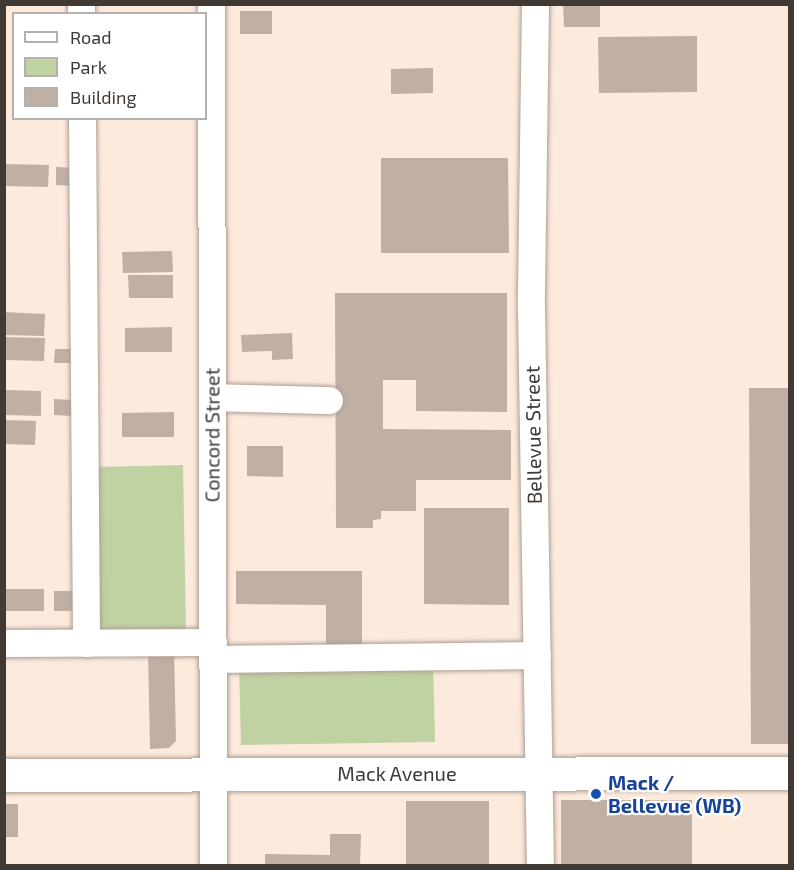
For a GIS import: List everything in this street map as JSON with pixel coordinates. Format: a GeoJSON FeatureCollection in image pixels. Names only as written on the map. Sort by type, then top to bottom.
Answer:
{"type":"FeatureCollection","features":[{"type":"Feature","properties":{"kind":"main road","name":"Mack Avenue"},"geometry":{"type":"LineString","coordinates":[[4,775],[789,773]]}},
{"type":"Feature","properties":{"kind":"street","name":"Concord Street"},"geometry":{"type":"LineString","coordinates":[[212,4],[213,866]]}},
{"type":"Feature","properties":{"kind":"street","name":"Bellevue Street"},"geometry":{"type":"LineString","coordinates":[[535,4],[531,308],[540,866]]}},
{"type":"Feature","properties":{"kind":"street"},"geometry":{"type":"LineString","coordinates":[[82,120],[86,643]]}},
{"type":"Feature","properties":{"kind":"street"},"geometry":{"type":"LineString","coordinates":[[212,397],[329,400]]}},
{"type":"Feature","properties":{"kind":"street"},"geometry":{"type":"LineString","coordinates":[[4,643],[86,643],[212,651],[537,655]]}},
{"type":"Feature","properties":{"kind":"green space"},"geometry":{"type":"Polygon","coordinates":[[[183,465],[186,633],[95,634],[92,467],[183,465]]]}},
{"type":"Feature","properties":{"kind":"green space"},"geometry":{"type":"Polygon","coordinates":[[[433,661],[435,742],[241,745],[239,664],[433,661]]]}},
{"type":"Feature","properties":{"kind":"building"},"geometry":{"type":"Polygon","coordinates":[[[563,4],[600,4],[600,27],[564,27],[563,4]]]}},
{"type":"Feature","properties":{"kind":"building"},"geometry":{"type":"Polygon","coordinates":[[[240,11],[272,11],[272,34],[240,34],[240,11]]]}},
{"type":"Feature","properties":{"kind":"building"},"geometry":{"type":"Polygon","coordinates":[[[697,36],[697,92],[599,93],[598,37],[697,36]]]}},
{"type":"Feature","properties":{"kind":"building"},"geometry":{"type":"Polygon","coordinates":[[[433,68],[433,93],[391,94],[391,69],[433,68]]]}},
{"type":"Feature","properties":{"kind":"building"},"geometry":{"type":"Polygon","coordinates":[[[381,158],[508,158],[509,253],[381,253],[381,158]]]}},
{"type":"Feature","properties":{"kind":"building"},"geometry":{"type":"Polygon","coordinates":[[[4,164],[49,165],[48,187],[4,186],[4,164]]]}},
{"type":"Feature","properties":{"kind":"building"},"geometry":{"type":"Polygon","coordinates":[[[56,167],[75,168],[75,186],[56,185],[56,167]]]}},
{"type":"Feature","properties":{"kind":"building"},"geometry":{"type":"Polygon","coordinates":[[[172,251],[173,272],[123,273],[122,252],[172,251]]]}},
{"type":"Feature","properties":{"kind":"building"},"geometry":{"type":"Polygon","coordinates":[[[128,275],[173,275],[173,298],[129,298],[128,275]]]}},
{"type":"Feature","properties":{"kind":"building"},"geometry":{"type":"Polygon","coordinates":[[[335,293],[507,293],[507,412],[416,411],[416,380],[383,380],[383,429],[511,430],[511,480],[416,480],[416,511],[381,511],[381,519],[373,520],[373,528],[336,528],[335,293]]]}},
{"type":"Feature","properties":{"kind":"building"},"geometry":{"type":"Polygon","coordinates":[[[4,312],[45,314],[44,336],[4,335],[4,312]]]}},
{"type":"Feature","properties":{"kind":"building"},"geometry":{"type":"Polygon","coordinates":[[[172,327],[172,352],[125,352],[125,328],[172,327]]]}},
{"type":"Feature","properties":{"kind":"building"},"geometry":{"type":"Polygon","coordinates":[[[292,333],[293,359],[272,360],[272,351],[242,352],[241,335],[292,333]]]}},
{"type":"Feature","properties":{"kind":"building"},"geometry":{"type":"Polygon","coordinates":[[[5,337],[45,338],[44,361],[5,360],[5,337]]]}},
{"type":"Feature","properties":{"kind":"building"},"geometry":{"type":"Polygon","coordinates":[[[55,349],[73,349],[72,363],[54,363],[55,349]]]}},
{"type":"Feature","properties":{"kind":"building"},"geometry":{"type":"Polygon","coordinates":[[[749,388],[790,388],[790,744],[751,744],[749,388]]]}},
{"type":"Feature","properties":{"kind":"building"},"geometry":{"type":"Polygon","coordinates":[[[4,390],[41,391],[41,416],[4,415],[4,390]]]}},
{"type":"Feature","properties":{"kind":"building"},"geometry":{"type":"Polygon","coordinates":[[[54,399],[73,400],[73,416],[54,415],[54,399]]]}},
{"type":"Feature","properties":{"kind":"building"},"geometry":{"type":"Polygon","coordinates":[[[174,412],[174,437],[122,437],[122,413],[174,412]]]}},
{"type":"Feature","properties":{"kind":"building"},"geometry":{"type":"Polygon","coordinates":[[[4,420],[36,421],[35,445],[4,444],[4,420]]]}},
{"type":"Feature","properties":{"kind":"building"},"geometry":{"type":"Polygon","coordinates":[[[247,446],[283,446],[283,477],[247,476],[247,446]]]}},
{"type":"Feature","properties":{"kind":"building"},"geometry":{"type":"Polygon","coordinates":[[[424,508],[509,508],[509,605],[424,604],[424,508]]]}},
{"type":"Feature","properties":{"kind":"building"},"geometry":{"type":"Polygon","coordinates":[[[236,571],[362,571],[362,654],[326,654],[326,605],[236,604],[236,571]]]}},
{"type":"Feature","properties":{"kind":"building"},"geometry":{"type":"Polygon","coordinates":[[[4,589],[44,589],[44,611],[4,611],[4,589]]]}},
{"type":"Feature","properties":{"kind":"building"},"geometry":{"type":"Polygon","coordinates":[[[54,591],[77,591],[77,611],[54,611],[54,591]]]}},
{"type":"Feature","properties":{"kind":"building"},"geometry":{"type":"Polygon","coordinates":[[[174,649],[176,741],[169,748],[150,749],[148,650],[174,649]]]}},
{"type":"Feature","properties":{"kind":"building"},"geometry":{"type":"Polygon","coordinates":[[[561,800],[692,800],[692,866],[561,866],[561,800]]]}},
{"type":"Feature","properties":{"kind":"building"},"geometry":{"type":"Polygon","coordinates":[[[406,801],[489,801],[489,866],[406,866],[406,801]]]}},
{"type":"Feature","properties":{"kind":"building"},"geometry":{"type":"Polygon","coordinates":[[[4,804],[18,804],[18,837],[4,837],[4,804]]]}},
{"type":"Feature","properties":{"kind":"building"},"geometry":{"type":"Polygon","coordinates":[[[330,834],[361,834],[360,866],[265,866],[265,854],[330,855],[330,834]]]}},
{"type":"Feature","properties":{"kind":"place","name":"Mack / Bellevue (WB)"},"geometry":{"type":"Point","coordinates":[596,794]}}]}
